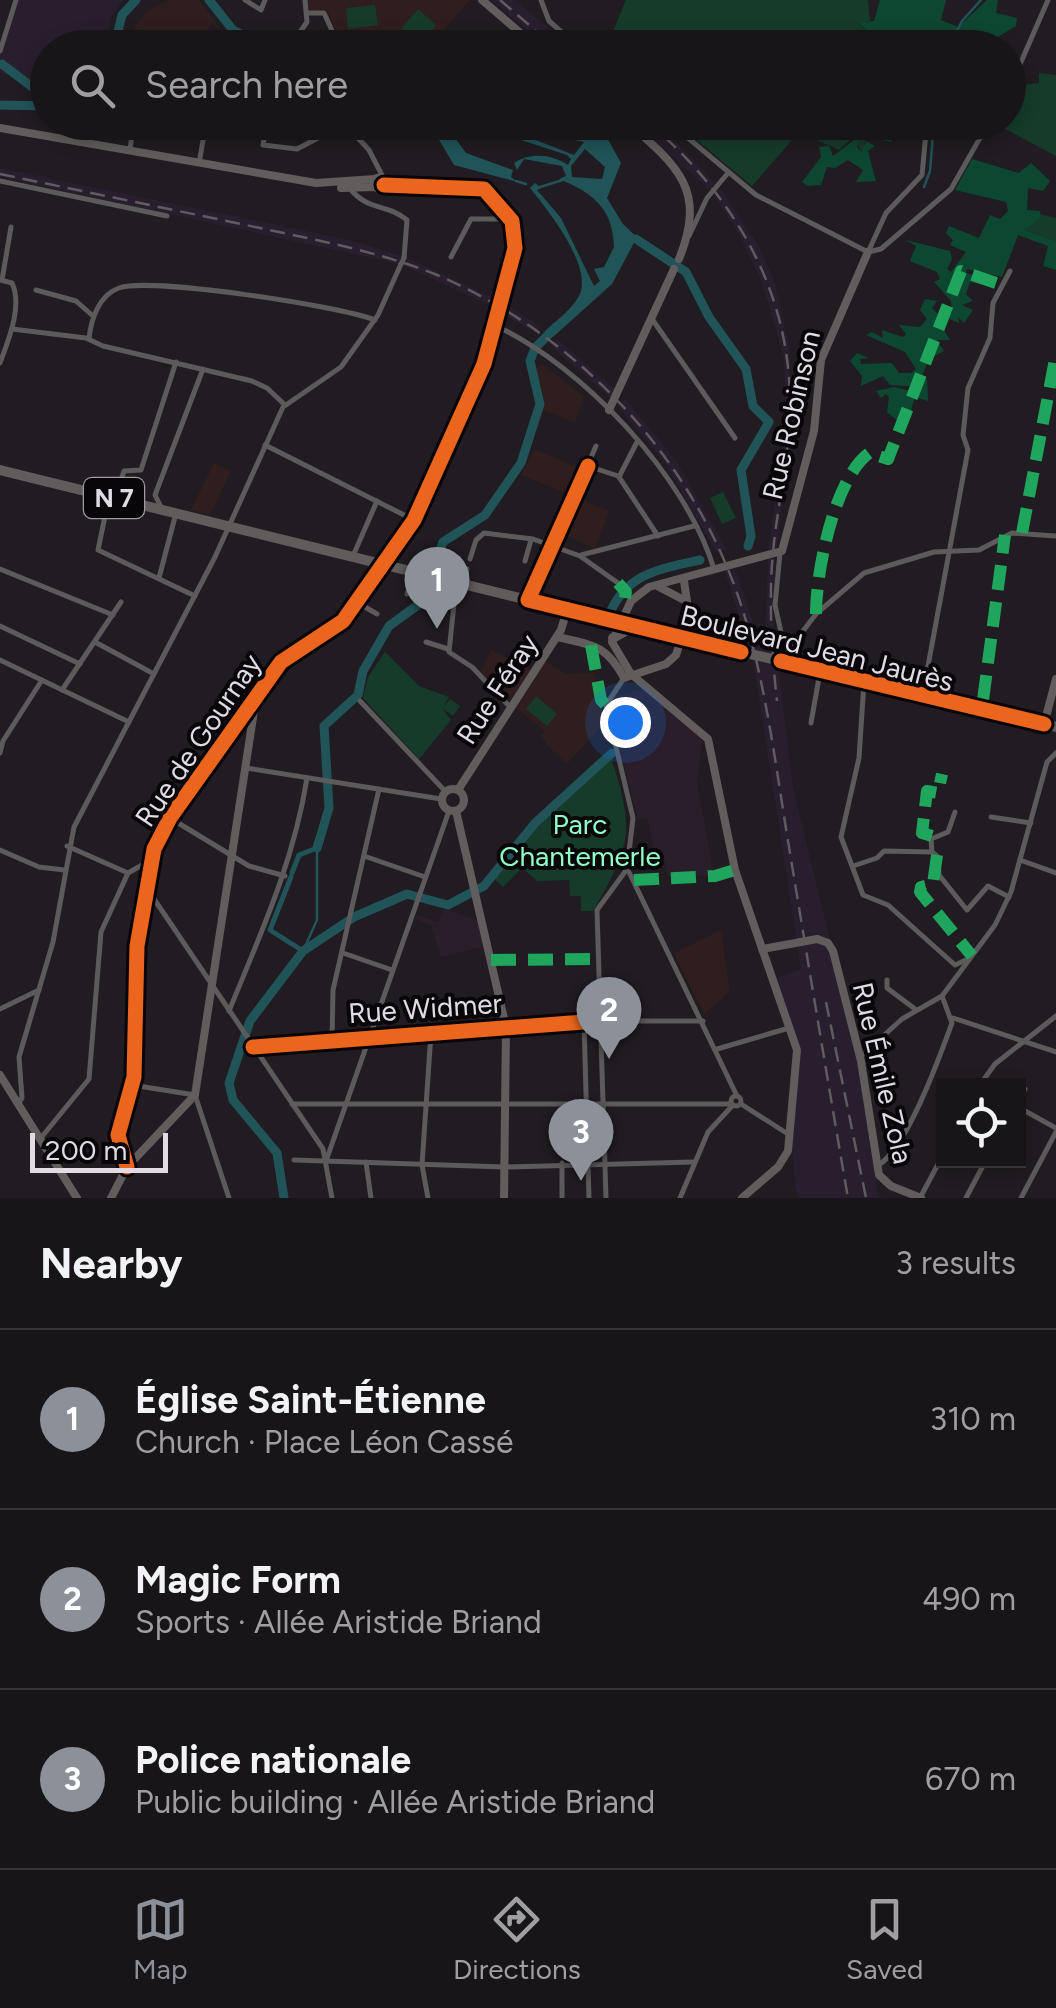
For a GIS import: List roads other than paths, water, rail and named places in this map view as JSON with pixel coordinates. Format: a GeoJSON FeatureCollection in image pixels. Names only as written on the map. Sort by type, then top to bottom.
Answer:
{"type":"FeatureCollection","features":[{"type":"Feature","properties":{"kind":"main road","name":"N 7"},"geometry":{"type":"LineString","coordinates":[[0,470],[615,619]]}},
{"type":"Feature","properties":{"kind":"main road","name":"Boulevard Jean Jaurès"},"geometry":{"type":"LineString","coordinates":[[615,619],[740,652],[784,653],[820,672],[1052,727]]}},
{"type":"Feature","properties":{"kind":"main road"},"geometry":{"type":"LineString","coordinates":[[613,642],[636,627]]}},
{"type":"Feature","properties":{"kind":"street"},"geometry":{"type":"LineString","coordinates":[[0,50],[16,0]]}},
{"type":"Feature","properties":{"kind":"street"},"geometry":{"type":"LineString","coordinates":[[245,0],[263,10],[266,0]]}},
{"type":"Feature","properties":{"kind":"street"},"geometry":{"type":"LineString","coordinates":[[302,30],[306,24],[305,0]]}},
{"type":"Feature","properties":{"kind":"street"},"geometry":{"type":"LineString","coordinates":[[482,0],[517,30]]}},
{"type":"Feature","properties":{"kind":"street"},"geometry":{"type":"LineString","coordinates":[[542,0],[548,21],[559,30]]}},
{"type":"Feature","properties":{"kind":"street"},"geometry":{"type":"LineString","coordinates":[[1026,52],[1048,0]]}},
{"type":"Feature","properties":{"kind":"street"},"geometry":{"type":"LineString","coordinates":[[307,13],[324,13],[332,30]]}},
{"type":"Feature","properties":{"kind":"street"},"geometry":{"type":"LineString","coordinates":[[0,20],[10,21]]}},
{"type":"Feature","properties":{"kind":"street"},"geometry":{"type":"LineString","coordinates":[[0,128],[30,134]]}},
{"type":"Feature","properties":{"kind":"street"},"geometry":{"type":"LineString","coordinates":[[65,140],[316,183],[351,186],[379,182],[484,189],[510,218]]}},
{"type":"Feature","properties":{"kind":"street"},"geometry":{"type":"LineString","coordinates":[[130,152],[132,140]]}},
{"type":"Feature","properties":{"kind":"street"},"geometry":{"type":"LineString","coordinates":[[199,163],[201,140]]}},
{"type":"Feature","properties":{"kind":"street"},"geometry":{"type":"LineString","coordinates":[[264,140],[263,145],[296,149],[313,140]]}},
{"type":"Feature","properties":{"kind":"street"},"geometry":{"type":"LineString","coordinates":[[358,140],[379,166],[379,182]]}},
{"type":"Feature","properties":{"kind":"street"},"geometry":{"type":"LineString","coordinates":[[647,140],[675,166],[696,216]]}},
{"type":"Feature","properties":{"kind":"street"},"geometry":{"type":"LineString","coordinates":[[690,140],[764,200],[868,252],[881,249],[952,189],[979,140]]}},
{"type":"Feature","properties":{"kind":"street"},"geometry":{"type":"LineString","coordinates":[[868,252],[886,213],[922,174],[926,140]]}},
{"type":"Feature","properties":{"kind":"street"},"geometry":{"type":"LineString","coordinates":[[609,410],[696,216],[728,173]]}},
{"type":"Feature","properties":{"kind":"street"},"geometry":{"type":"LineString","coordinates":[[0,181],[167,216]]}},
{"type":"Feature","properties":{"kind":"street"},"geometry":{"type":"LineString","coordinates":[[360,193],[379,182]]}},
{"type":"Feature","properties":{"kind":"street"},"geometry":{"type":"LineString","coordinates":[[18,1104],[22,1098],[19,1057],[41,988],[67,846],[195,596],[285,406],[335,374],[374,320],[403,261],[407,220],[391,210],[366,206],[351,186]]}},
{"type":"Feature","properties":{"kind":"street"},"geometry":{"type":"LineString","coordinates":[[450,256],[471,219],[510,218]]}},
{"type":"Feature","properties":{"kind":"street","name":"Rue de Gournay"},"geometry":{"type":"LineString","coordinates":[[127,1166],[118,1134],[132,1085],[136,946],[151,860],[170,818],[269,678],[288,656],[336,626],[360,604],[414,520],[465,411],[494,325],[514,248],[510,218]]}},
{"type":"Feature","properties":{"kind":"street"},"geometry":{"type":"LineString","coordinates":[[0,364],[12,329],[16,287],[1,280],[11,227]]}},
{"type":"Feature","properties":{"kind":"street","name":"Rue Robinson"},"geometry":{"type":"LineString","coordinates":[[780,552],[814,432],[821,360],[868,252]]}},
{"type":"Feature","properties":{"kind":"street"},"geometry":{"type":"LineString","coordinates":[[922,696],[968,450],[963,436],[967,394],[990,338],[993,303],[1010,270]]}},
{"type":"Feature","properties":{"kind":"street"},"geometry":{"type":"LineString","coordinates":[[89,338],[93,316],[111,292],[131,285],[238,292],[374,320]]}},
{"type":"Feature","properties":{"kind":"street"},"geometry":{"type":"LineString","coordinates":[[36,290],[76,300],[93,316]]}},
{"type":"Feature","properties":{"kind":"street"},"geometry":{"type":"LineString","coordinates":[[652,319],[736,438]]}},
{"type":"Feature","properties":{"kind":"street"},"geometry":{"type":"LineString","coordinates":[[494,325],[532,344],[609,410],[637,442],[694,526],[714,569]]}},
{"type":"Feature","properties":{"kind":"street"},"geometry":{"type":"LineString","coordinates":[[12,329],[89,338],[103,346],[261,385],[285,406]]}},
{"type":"Feature","properties":{"kind":"street"},"geometry":{"type":"LineString","coordinates":[[176,362],[140,470],[124,471],[97,549],[195,596]]}},
{"type":"Feature","properties":{"kind":"street"},"geometry":{"type":"LineString","coordinates":[[140,504],[155,495],[203,369]]}},
{"type":"Feature","properties":{"kind":"street"},"geometry":{"type":"LineString","coordinates":[[619,476],[637,442]]}},
{"type":"Feature","properties":{"kind":"street"},"geometry":{"type":"LineString","coordinates":[[265,444],[414,520]]}},
{"type":"Feature","properties":{"kind":"street"},"geometry":{"type":"LineString","coordinates":[[528,600],[596,446]]}},
{"type":"Feature","properties":{"kind":"street"},"geometry":{"type":"LineString","coordinates":[[588,466],[619,476],[658,536]]}},
{"type":"Feature","properties":{"kind":"street"},"geometry":{"type":"LineString","coordinates":[[155,495],[162,509]]}},
{"type":"Feature","properties":{"kind":"street"},"geometry":{"type":"LineString","coordinates":[[353,556],[377,501]]}},
{"type":"Feature","properties":{"kind":"street"},"geometry":{"type":"LineString","coordinates":[[159,578],[176,513]]}},
{"type":"Feature","properties":{"kind":"street"},"geometry":{"type":"LineString","coordinates":[[580,556],[694,526]]}},
{"type":"Feature","properties":{"kind":"street"},"geometry":{"type":"LineString","coordinates":[[470,559],[476,540],[484,533],[531,540],[580,556],[618,583]]}},
{"type":"Feature","properties":{"kind":"street"},"geometry":{"type":"LineString","coordinates":[[784,653],[816,614],[857,577],[947,551],[979,550],[1012,533],[1056,536]]}},
{"type":"Feature","properties":{"kind":"street"},"geometry":{"type":"LineString","coordinates":[[525,560],[531,540]]}},
{"type":"Feature","properties":{"kind":"street"},"geometry":{"type":"LineString","coordinates":[[628,676],[613,642],[615,619],[637,594],[649,587],[684,581],[780,552],[775,606],[784,653]]}},
{"type":"Feature","properties":{"kind":"street"},"geometry":{"type":"LineString","coordinates":[[0,569],[113,615]]}},
{"type":"Feature","properties":{"kind":"street"},"geometry":{"type":"LineString","coordinates":[[448,649],[460,582],[467,570]]}},
{"type":"Feature","properties":{"kind":"street"},"geometry":{"type":"LineString","coordinates":[[407,594],[418,572]]}},
{"type":"Feature","properties":{"kind":"street"},"geometry":{"type":"LineString","coordinates":[[606,1198],[597,910],[627,869],[633,818],[606,705],[628,676],[676,656],[688,620],[684,581]]}},
{"type":"Feature","properties":{"kind":"street"},"geometry":{"type":"LineString","coordinates":[[649,587],[669,590],[684,600]]}},
{"type":"Feature","properties":{"kind":"street"},"geometry":{"type":"LineString","coordinates":[[62,690],[121,602]]}},
{"type":"Feature","properties":{"kind":"street"},"geometry":{"type":"LineString","coordinates":[[360,604],[377,614]]}},
{"type":"Feature","properties":{"kind":"street","name":"Rue Féray"},"geometry":{"type":"LineString","coordinates":[[458,790],[557,636],[567,610]]}},
{"type":"Feature","properties":{"kind":"street"},"geometry":{"type":"LineString","coordinates":[[0,626],[80,664]]}},
{"type":"Feature","properties":{"kind":"street"},"geometry":{"type":"LineString","coordinates":[[557,636],[601,648],[628,676],[650,688],[708,740],[732,855],[798,1061],[783,1161],[742,1198]]}},
{"type":"Feature","properties":{"kind":"street"},"geometry":{"type":"LineString","coordinates":[[95,642],[154,674]]}},
{"type":"Feature","properties":{"kind":"street"},"geometry":{"type":"LineString","coordinates":[[426,642],[448,649],[465,662],[511,708]]}},
{"type":"Feature","properties":{"kind":"street"},"geometry":{"type":"LineString","coordinates":[[601,648],[613,642]]}},
{"type":"Feature","properties":{"kind":"street"},"geometry":{"type":"LineString","coordinates":[[0,660],[129,722]]}},
{"type":"Feature","properties":{"kind":"street"},"geometry":{"type":"LineString","coordinates":[[650,688],[647,678],[654,667]]}},
{"type":"Feature","properties":{"kind":"street"},"geometry":{"type":"LineString","coordinates":[[810,723],[820,672]]}},
{"type":"Feature","properties":{"kind":"street"},"geometry":{"type":"LineString","coordinates":[[0,754],[1,740],[42,680]]}},
{"type":"Feature","properties":{"kind":"street"},"geometry":{"type":"LineString","coordinates":[[1052,727],[1056,680]]}},
{"type":"Feature","properties":{"kind":"street"},"geometry":{"type":"LineString","coordinates":[[864,682],[858,764],[840,834],[865,897],[888,905],[955,965],[971,958]]}},
{"type":"Feature","properties":{"kind":"street"},"geometry":{"type":"LineString","coordinates":[[360,701],[443,795],[452,811],[506,1027],[504,1198]]}},
{"type":"Feature","properties":{"kind":"street"},"geometry":{"type":"LineString","coordinates":[[229,1198],[195,1095],[246,768],[254,711],[250,704]]}},
{"type":"Feature","properties":{"kind":"street"},"geometry":{"type":"LineString","coordinates":[[860,1057],[916,1009],[942,996],[971,958],[1009,897],[1047,762],[1056,753]]}},
{"type":"Feature","properties":{"kind":"street"},"geometry":{"type":"LineString","coordinates":[[246,768],[378,789],[443,795],[458,790],[464,801],[452,811],[419,896],[326,1161]]}},
{"type":"Feature","properties":{"kind":"street"},"geometry":{"type":"LineString","coordinates":[[230,1010],[285,876],[298,836],[306,778]]}},
{"type":"Feature","properties":{"kind":"street"},"geometry":{"type":"LineString","coordinates":[[332,1040],[334,990],[378,789]]}},
{"type":"Feature","properties":{"kind":"street"},"geometry":{"type":"LineString","coordinates":[[932,852],[932,836],[948,832],[955,812]]}},
{"type":"Feature","properties":{"kind":"street"},"geometry":{"type":"LineString","coordinates":[[991,817],[1031,823]]}},
{"type":"Feature","properties":{"kind":"street"},"geometry":{"type":"LineString","coordinates":[[170,818],[256,869],[285,876]]}},
{"type":"Feature","properties":{"kind":"street"},"geometry":{"type":"LineString","coordinates":[[67,846],[128,873]]}},
{"type":"Feature","properties":{"kind":"street"},"geometry":{"type":"LineString","coordinates":[[0,850],[39,866],[64,870]]}},
{"type":"Feature","properties":{"kind":"street"},"geometry":{"type":"LineString","coordinates":[[853,866],[877,858],[884,851],[932,852],[938,857],[941,879],[967,910],[969,920]]}},
{"type":"Feature","properties":{"kind":"street"},"geometry":{"type":"LineString","coordinates":[[364,856],[426,878]]}},
{"type":"Feature","properties":{"kind":"street"},"geometry":{"type":"LineString","coordinates":[[40,1139],[89,1078],[100,938],[128,873],[151,860]]}},
{"type":"Feature","properties":{"kind":"street"},"geometry":{"type":"LineString","coordinates":[[1020,860],[1056,873]]}},
{"type":"Feature","properties":{"kind":"street"},"geometry":{"type":"LineString","coordinates":[[627,869],[741,1104],[788,1135]]}},
{"type":"Feature","properties":{"kind":"street"},"geometry":{"type":"LineString","coordinates":[[967,910],[988,886],[1009,897]]}},
{"type":"Feature","properties":{"kind":"street"},"geometry":{"type":"LineString","coordinates":[[146,887],[292,1104],[326,1161],[332,1198]]}},
{"type":"Feature","properties":{"kind":"street","name":"Rue Émile Zola"},"geometry":{"type":"LineString","coordinates":[[762,949],[818,940],[832,949],[860,1057],[876,1166],[888,1184],[921,1198]]}},
{"type":"Feature","properties":{"kind":"street"},"geometry":{"type":"LineString","coordinates":[[342,953],[392,970]]}},
{"type":"Feature","properties":{"kind":"street"},"geometry":{"type":"LineString","coordinates":[[886,986],[916,1009]]}},
{"type":"Feature","properties":{"kind":"street"},"geometry":{"type":"LineString","coordinates":[[0,1008],[41,988]]}},
{"type":"Feature","properties":{"kind":"street"},"geometry":{"type":"LineString","coordinates":[[876,1166],[884,1162],[918,1106],[952,1018],[942,996]]}},
{"type":"Feature","properties":{"kind":"street"},"geometry":{"type":"LineString","coordinates":[[985,1078],[995,1064],[1056,1016]]}},
{"type":"Feature","properties":{"kind":"street"},"geometry":{"type":"LineString","coordinates":[[952,1018],[1056,1052]]}},
{"type":"Feature","properties":{"kind":"street","name":"Rue Widmer"},"geometry":{"type":"LineString","coordinates":[[251,1044],[600,1021],[703,1021]]}},
{"type":"Feature","properties":{"kind":"street"},"geometry":{"type":"LineString","coordinates":[[584,1022],[589,1198]]}},
{"type":"Feature","properties":{"kind":"street"},"geometry":{"type":"LineString","coordinates":[[717,1049],[789,1028]]}},
{"type":"Feature","properties":{"kind":"street"},"geometry":{"type":"LineString","coordinates":[[428,1198],[422,1165],[432,1033]]}},
{"type":"Feature","properties":{"kind":"street"},"geometry":{"type":"LineString","coordinates":[[0,1076],[77,1198]]}},
{"type":"Feature","properties":{"kind":"street"},"geometry":{"type":"LineString","coordinates":[[132,1085],[195,1095]]}},
{"type":"Feature","properties":{"kind":"street"},"geometry":{"type":"LineString","coordinates":[[111,1198],[127,1166],[195,1095]]}},
{"type":"Feature","properties":{"kind":"street"},"geometry":{"type":"LineString","coordinates":[[680,1198],[708,1132],[737,1096]]}},
{"type":"Feature","properties":{"kind":"street"},"geometry":{"type":"LineString","coordinates":[[292,1104],[741,1104]]}},
{"type":"Feature","properties":{"kind":"street"},"geometry":{"type":"LineString","coordinates":[[1021,1198],[1056,1130],[1026,1109]]}},
{"type":"Feature","properties":{"kind":"street"},"geometry":{"type":"LineString","coordinates":[[294,1160],[504,1167],[693,1162]]}},
{"type":"Feature","properties":{"kind":"street"},"geometry":{"type":"LineString","coordinates":[[366,1162],[372,1198]]}},
{"type":"Feature","properties":{"kind":"street"},"geometry":{"type":"LineString","coordinates":[[562,1163],[562,1198]]}},
{"type":"Feature","properties":{"kind":"street"},"geometry":{"type":"LineString","coordinates":[[921,1198],[936,1168]]}},
{"type":"Feature","properties":{"kind":"street"},"geometry":{"type":"LineString","coordinates":[[966,1198],[982,1168]]}},
{"type":"Feature","properties":{"kind":"water"},"geometry":{"type":"Polygon","coordinates":[[[439,140],[456,140],[466,153],[513,170],[511,177],[517,182],[454,165],[439,140]]]}},
{"type":"Feature","properties":{"kind":"water"},"geometry":{"type":"Polygon","coordinates":[[[521,140],[536,140],[574,155],[584,142],[575,140],[608,140],[621,163],[607,198],[623,224],[644,244],[635,241],[612,284],[553,337],[545,331],[579,296],[580,270],[566,239],[530,188],[535,183],[541,188],[537,190],[561,218],[594,286],[600,281],[594,269],[604,267],[614,247],[613,233],[598,203],[581,189],[559,179],[566,176],[562,166],[524,159],[517,170],[514,163],[527,157],[541,156],[568,165],[571,159],[521,140]],[[585,149],[571,166],[572,177],[602,179],[605,167],[585,149]]]}},
{"type":"Feature","properties":{"kind":"waterway"},"geometry":{"type":"LineString","coordinates":[[118,30],[122,15],[136,0]]}},
{"type":"Feature","properties":{"kind":"waterway"},"geometry":{"type":"LineString","coordinates":[[209,0],[233,30]]}},
{"type":"Feature","properties":{"kind":"waterway"},"geometry":{"type":"LineString","coordinates":[[957,30],[981,0]]}},
{"type":"Feature","properties":{"kind":"waterway"},"geometry":{"type":"LineString","coordinates":[[2,64],[30,85]]}},
{"type":"Feature","properties":{"kind":"waterway"},"geometry":{"type":"LineString","coordinates":[[0,105],[30,106]]}},
{"type":"Feature","properties":{"kind":"waterway"},"geometry":{"type":"LineString","coordinates":[[924,187],[930,171],[933,140]]}},
{"type":"Feature","properties":{"kind":"waterway"},"geometry":{"type":"LineString","coordinates":[[540,187],[566,179]]}},
{"type":"Feature","properties":{"kind":"waterway"},"geometry":{"type":"LineString","coordinates":[[516,181],[526,184]]}},
{"type":"Feature","properties":{"kind":"waterway"},"geometry":{"type":"LineString","coordinates":[[636,239],[686,272],[709,317],[746,369],[753,406],[769,422],[741,470],[751,536],[748,546]]}},
{"type":"Feature","properties":{"kind":"waterway"},"geometry":{"type":"LineString","coordinates":[[317,848],[329,808],[324,726],[358,695],[363,671],[389,626],[422,602],[443,542],[485,515],[521,463],[540,404],[530,361],[535,348],[556,327]]}},
{"type":"Feature","properties":{"kind":"waterway"},"geometry":{"type":"LineString","coordinates":[[609,615],[625,590],[646,575],[700,560]]}},
{"type":"Feature","properties":{"kind":"waterway"},"geometry":{"type":"LineString","coordinates":[[284,1198],[277,1153],[233,1100],[229,1083],[250,1021],[303,951],[354,917],[407,894],[448,905],[484,886],[535,823],[612,753]]}},
{"type":"Feature","properties":{"kind":"waterway"},"geometry":{"type":"LineString","coordinates":[[303,951],[317,920],[317,848]]}},
{"type":"Feature","properties":{"kind":"waterway"},"geometry":{"type":"LineString","coordinates":[[292,873],[299,855],[317,848]]}},
{"type":"Feature","properties":{"kind":"waterway"},"geometry":{"type":"LineString","coordinates":[[291,877],[270,930],[303,951]]}},
{"type":"Feature","properties":{"kind":"railway"},"geometry":{"type":"LineString","coordinates":[[500,0],[535,30]]}},
{"type":"Feature","properties":{"kind":"railway"},"geometry":{"type":"LineString","coordinates":[[667,140],[710,186],[735,221],[773,298],[784,339],[789,428],[773,547],[771,598],[777,701]]}},
{"type":"Feature","properties":{"kind":"railway"},"geometry":{"type":"LineString","coordinates":[[0,174],[342,246],[437,275],[490,301],[541,334],[587,371],[630,414],[700,511],[726,565],[746,621],[771,737],[848,1198]]}},
{"type":"Feature","properties":{"kind":"railway"},"geometry":{"type":"LineString","coordinates":[[826,1002],[866,1198]]}},
{"type":"Feature","properties":{"kind":"place","name":"Église Saint-Étienne"},"geometry":{"type":"Point","coordinates":[437,629]}},
{"type":"Feature","properties":{"kind":"place","name":"Magic Form"},"geometry":{"type":"Point","coordinates":[609,1059]}},
{"type":"Feature","properties":{"kind":"place","name":"Police nationale"},"geometry":{"type":"Point","coordinates":[581,1181]}},
{"type":"Feature","properties":{"kind":"park label","name":"Parc Chantemerle"},"geometry":{"type":"Point","coordinates":[580,840]}}]}
